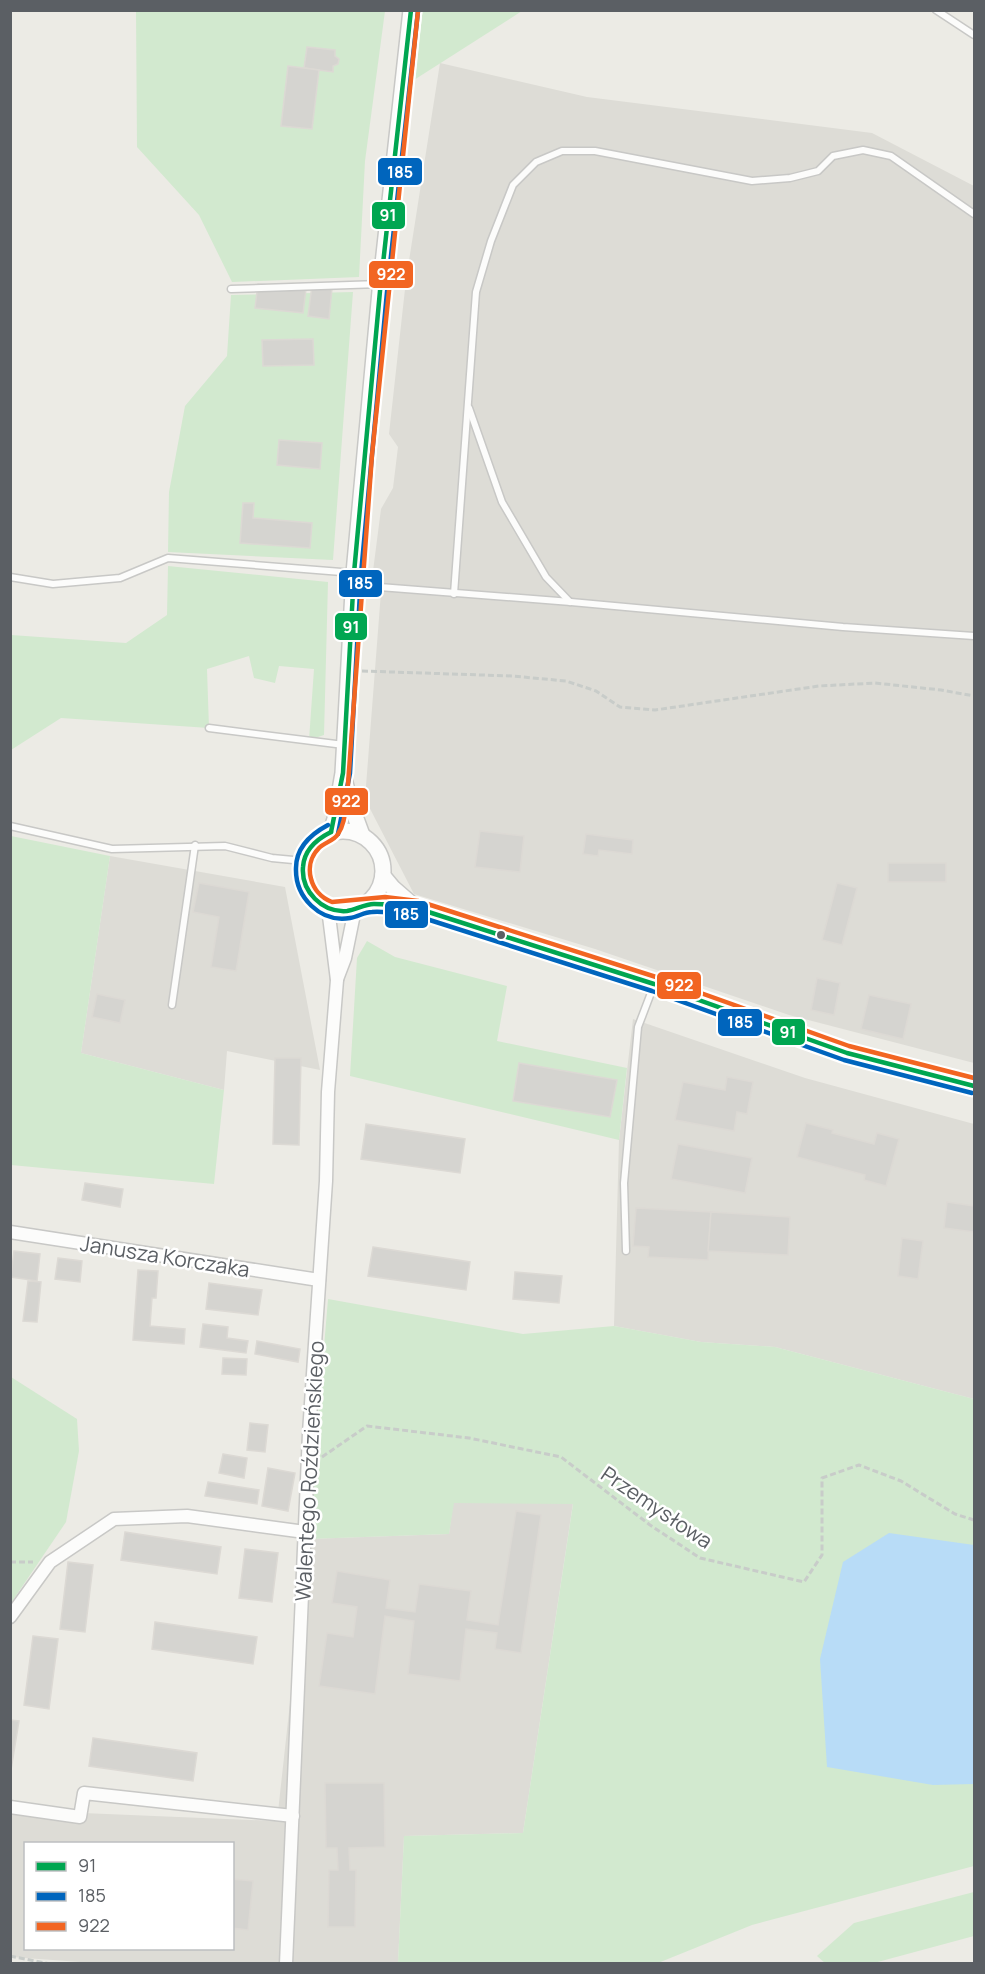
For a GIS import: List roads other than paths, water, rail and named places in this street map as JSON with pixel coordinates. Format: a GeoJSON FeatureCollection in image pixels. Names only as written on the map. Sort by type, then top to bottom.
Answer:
{"type":"FeatureCollection","features":[{"type":"Feature","properties":{"kind":"street"},"geometry":{"type":"LineString","coordinates":[[331,832],[343,773],[354,579],[381,284],[411,10]]}},
{"type":"Feature","properties":{"kind":"street"},"geometry":{"type":"LineString","coordinates":[[343,773],[362,835]]}},
{"type":"Feature","properties":{"kind":"street"},"geometry":{"type":"LineString","coordinates":[[360,907],[374,898],[380,887],[383,863],[379,852],[372,842],[362,835],[350,830],[331,832],[313,843],[304,861],[302,873],[310,894],[318,903],[328,908],[346,911],[386,904],[416,908],[654,984],[847,1053],[975,1086]]}},
{"type":"Feature","properties":{"kind":"street"},"geometry":{"type":"LineString","coordinates":[[383,876],[416,908]]}},
{"type":"Feature","properties":{"kind":"street","name":"Walentego Roździeńskiego"},"geometry":{"type":"LineString","coordinates":[[337,980],[360,907]]}},
{"type":"Feature","properties":{"kind":"street","name":"Walentego Roździeńskiego"},"geometry":{"type":"LineString","coordinates":[[286,1964],[308,1467],[326,1181],[328,1092],[337,980],[328,908]]}},
{"type":"Feature","properties":{"kind":"street","name":"Janusza Korczaka"},"geometry":{"type":"LineString","coordinates":[[10,1232],[319,1280]]}},
{"type":"Feature","properties":{"kind":"street"},"geometry":{"type":"LineString","coordinates":[[10,1617],[50,1562],[114,1519],[187,1516],[305,1532]]}},
{"type":"Feature","properties":{"kind":"street"},"geometry":{"type":"LineString","coordinates":[[10,1807],[80,1817],[84,1793],[293,1816]]}},
{"type":"Feature","properties":{"kind":"lane"},"geometry":{"type":"LineString","coordinates":[[936,10],[975,35]]}},
{"type":"Feature","properties":{"kind":"lane"},"geometry":{"type":"LineString","coordinates":[[454,594],[476,292],[491,241],[513,185],[536,162],[562,151],[595,151],[752,181],[790,178],[818,171],[833,156],[863,150],[891,156],[975,214]]}},
{"type":"Feature","properties":{"kind":"lane"},"geometry":{"type":"LineString","coordinates":[[231,289],[381,284]]}},
{"type":"Feature","properties":{"kind":"lane"},"geometry":{"type":"LineString","coordinates":[[468,406],[502,501],[546,577],[570,602]]}},
{"type":"Feature","properties":{"kind":"lane"},"geometry":{"type":"LineString","coordinates":[[10,577],[53,584],[120,578],[168,558],[354,579],[454,594],[975,636]]}},
{"type":"Feature","properties":{"kind":"lane"},"geometry":{"type":"LineString","coordinates":[[209,728],[344,745]]}},
{"type":"Feature","properties":{"kind":"lane"},"geometry":{"type":"LineString","coordinates":[[10,826],[112,849],[225,846],[272,858],[304,861]]}},
{"type":"Feature","properties":{"kind":"lane"},"geometry":{"type":"LineString","coordinates":[[172,1005],[195,845]]}},
{"type":"Feature","properties":{"kind":"lane"},"geometry":{"type":"LineString","coordinates":[[626,1251],[624,1183],[638,1027],[654,984]]}},
{"type":"Feature","properties":{"kind":"water"},"geometry":{"type":"Polygon","coordinates":[[[889,1533],[974,1545],[974,1784],[933,1785],[827,1767],[820,1659],[843,1562],[889,1533]]]}}]}
